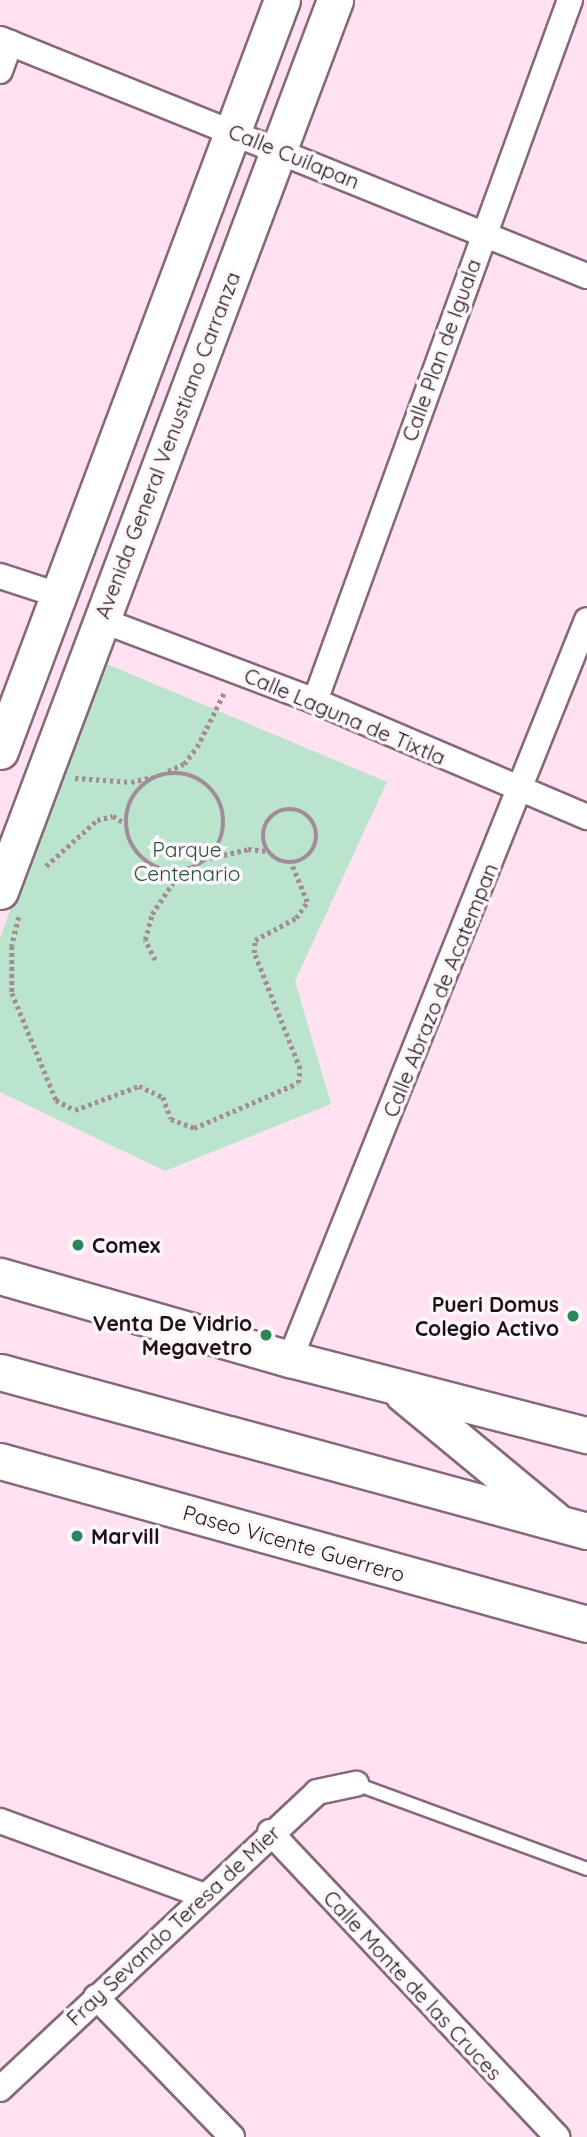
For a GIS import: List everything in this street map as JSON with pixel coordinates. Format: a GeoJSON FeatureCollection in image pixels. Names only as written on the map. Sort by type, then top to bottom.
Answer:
{"type":"FeatureCollection","features":[{"type":"Feature","properties":{"kind":"main road"},"geometry":{"type":"LineString","coordinates":[[0,751],[282,0]]}},
{"type":"Feature","properties":{"kind":"main road","name":"Avenida General Venustiano Carranza"},"geometry":{"type":"LineString","coordinates":[[10,902],[47,770],[101,620],[335,0]]}},
{"type":"Feature","properties":{"kind":"main road"},"geometry":{"type":"LineString","coordinates":[[0,1276],[290,1359],[587,1435]]}},
{"type":"Feature","properties":{"kind":"main road"},"geometry":{"type":"LineString","coordinates":[[0,1372],[575,1528]]}},
{"type":"Feature","properties":{"kind":"main road"},"geometry":{"type":"LineString","coordinates":[[394,1386],[575,1528]]}},
{"type":"Feature","properties":{"kind":"main road","name":"Paseo Vicente Guerrero"},"geometry":{"type":"LineString","coordinates":[[0,1461],[587,1624]]}},
{"type":"Feature","properties":{"kind":"street","name":"Calle Plan de Iguala"},"geometry":{"type":"LineString","coordinates":[[315,701],[570,0]]}},
{"type":"Feature","properties":{"kind":"street","name":"Calle Cuilapan"},"geometry":{"type":"LineString","coordinates":[[5,41],[587,276]]}},
{"type":"Feature","properties":{"kind":"street"},"geometry":{"type":"LineString","coordinates":[[0,71],[5,41]]}},
{"type":"Feature","properties":{"kind":"street"},"geometry":{"type":"LineString","coordinates":[[0,576],[58,595]]}},
{"type":"Feature","properties":{"kind":"street","name":"Calle Laguna de Tixtla"},"geometry":{"type":"LineString","coordinates":[[101,620],[315,701],[521,792],[587,817]]}},
{"type":"Feature","properties":{"kind":"street","name":"Calle Abrazo de Acatempan"},"geometry":{"type":"LineString","coordinates":[[290,1359],[521,792],[587,620]]}},
{"type":"Feature","properties":{"kind":"street","name":"Fray Sevando Teresa de Mier"},"geometry":{"type":"LineString","coordinates":[[0,2089],[270,1832],[317,1792],[356,1784]]}},
{"type":"Feature","properties":{"kind":"street"},"geometry":{"type":"LineString","coordinates":[[0,1821],[202,1895]]}},
{"type":"Feature","properties":{"kind":"street","name":"Calle Monte de las Cruces"},"geometry":{"type":"LineString","coordinates":[[270,1832],[556,2137]]}},
{"type":"Feature","properties":{"kind":"street"},"geometry":{"type":"LineString","coordinates":[[96,1997],[232,2137]]}},
{"type":"Feature","properties":{"kind":"lane"},"geometry":{"type":"LineString","coordinates":[[356,1784],[587,1869]]}},
{"type":"Feature","properties":{"kind":"path"},"geometry":{"type":"LineString","coordinates":[[10,902],[12,993],[56,1100],[75,1110],[139,1086],[163,1097],[171,1119],[194,1128],[298,1083],[300,1069],[254,953],[255,940],[296,918],[307,902],[291,863],[267,851],[248,849],[210,858],[181,871],[164,871],[137,854],[126,824],[135,793],[162,774],[184,764],[206,733],[232,669]]}},
{"type":"Feature","properties":{"kind":"path"},"geometry":{"type":"LineString","coordinates":[[47,770],[107,782],[162,774],[194,776],[218,797],[224,829],[210,858]]}},
{"type":"Feature","properties":{"kind":"path"},"geometry":{"type":"LineString","coordinates":[[267,851],[263,834],[271,818],[286,810],[303,812],[315,824],[317,841],[308,856],[291,863]]}},
{"type":"Feature","properties":{"kind":"path"},"geometry":{"type":"LineString","coordinates":[[37,876],[97,820],[113,816],[126,824]]}},
{"type":"Feature","properties":{"kind":"path"},"geometry":{"type":"LineString","coordinates":[[155,960],[145,940],[152,914],[181,871]]}},
{"type":"Feature","properties":{"kind":"green space","name":"Parque Centenario"},"geometry":{"type":"Polygon","coordinates":[[[102,662],[387,782],[295,981],[331,1104],[165,1171],[0,1092],[0,938],[102,662]]]}},
{"type":"Feature","properties":{"kind":"place","name":"Comex"},"geometry":{"type":"Point","coordinates":[78,1245]}},
{"type":"Feature","properties":{"kind":"place","name":"Pueri Domus Colegio Activo"},"geometry":{"type":"Point","coordinates":[573,1316]}},
{"type":"Feature","properties":{"kind":"place","name":"Venta De Vidrio Megavetro"},"geometry":{"type":"Point","coordinates":[266,1335]}},
{"type":"Feature","properties":{"kind":"place","name":"Marvill"},"geometry":{"type":"Point","coordinates":[77,1536]}}]}
